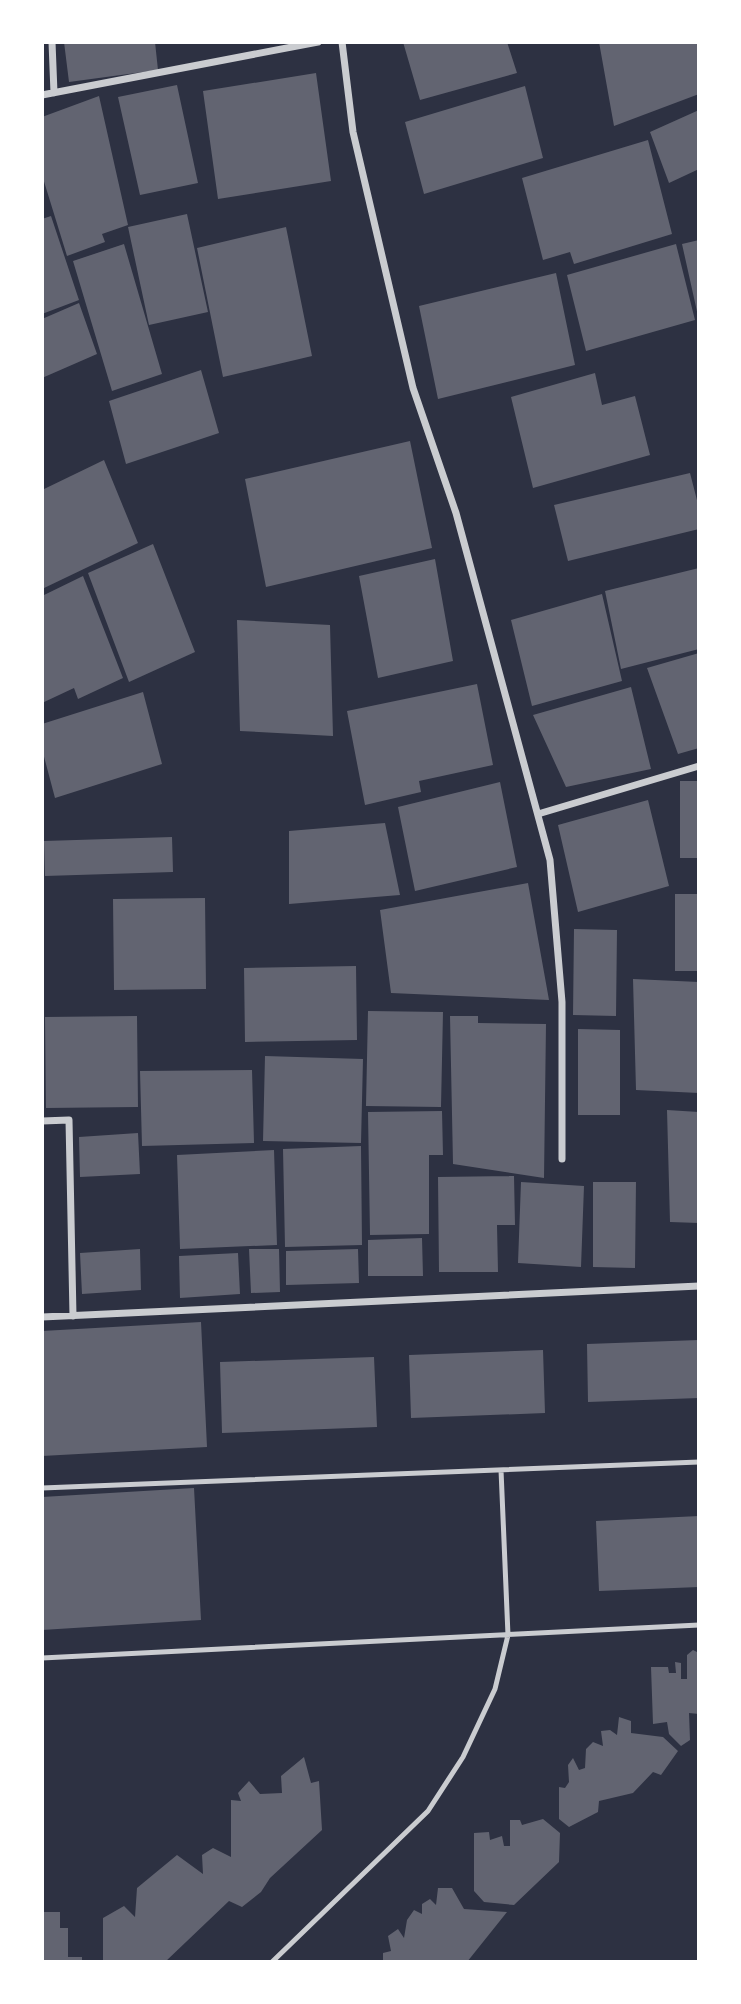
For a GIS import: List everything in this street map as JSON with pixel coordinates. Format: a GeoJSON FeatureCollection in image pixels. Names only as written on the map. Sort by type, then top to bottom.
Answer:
{"type":"FeatureCollection","features":[{"type":"Feature","properties":{"kind":"street"},"geometry":{"type":"LineString","coordinates":[[52,42],[54,93]]}},
{"type":"Feature","properties":{"kind":"street"},"geometry":{"type":"LineString","coordinates":[[42,95],[317,42]]}},
{"type":"Feature","properties":{"kind":"street"},"geometry":{"type":"LineString","coordinates":[[342,42],[352,132],[414,388],[456,513],[550,860],[562,1002],[562,1159]]}},
{"type":"Feature","properties":{"kind":"street"},"geometry":{"type":"LineString","coordinates":[[538,814],[699,766]]}},
{"type":"Feature","properties":{"kind":"street"},"geometry":{"type":"LineString","coordinates":[[42,1121],[69,1120],[73,1316]]}},
{"type":"Feature","properties":{"kind":"street"},"geometry":{"type":"LineString","coordinates":[[42,1317],[699,1286]]}},
{"type":"Feature","properties":{"kind":"lane"},"geometry":{"type":"LineString","coordinates":[[42,1488],[699,1462]]}},
{"type":"Feature","properties":{"kind":"lane"},"geometry":{"type":"LineString","coordinates":[[272,1962],[428,1811],[463,1756],[495,1689],[508,1635],[501,1470]]}},
{"type":"Feature","properties":{"kind":"lane"},"geometry":{"type":"LineString","coordinates":[[42,1658],[699,1625]]}},
{"type":"Feature","properties":{"kind":"building"},"geometry":{"type":"Polygon","coordinates":[[[64,42],[155,42],[158,70],[69,82],[64,42]]]}},
{"type":"Feature","properties":{"kind":"building"},"geometry":{"type":"Polygon","coordinates":[[[403,42],[507,42],[517,73],[420,100],[403,42]]]}},
{"type":"Feature","properties":{"kind":"building"},"geometry":{"type":"Polygon","coordinates":[[[599,42],[699,42],[699,94],[614,126],[599,42]]]}},
{"type":"Feature","properties":{"kind":"building"},"geometry":{"type":"Polygon","coordinates":[[[316,73],[331,181],[218,199],[203,91],[316,73]]]}},
{"type":"Feature","properties":{"kind":"building"},"geometry":{"type":"Polygon","coordinates":[[[177,85],[198,183],[140,195],[118,97],[177,85]]]}},
{"type":"Feature","properties":{"kind":"building"},"geometry":{"type":"Polygon","coordinates":[[[525,86],[543,158],[424,194],[405,122],[525,86]]]}},
{"type":"Feature","properties":{"kind":"building"},"geometry":{"type":"Polygon","coordinates":[[[99,96],[128,225],[102,234],[105,242],[67,256],[42,175],[42,117],[99,96]]]}},
{"type":"Feature","properties":{"kind":"building"},"geometry":{"type":"Polygon","coordinates":[[[699,110],[699,169],[669,183],[650,132],[699,110]]]}},
{"type":"Feature","properties":{"kind":"building"},"geometry":{"type":"Polygon","coordinates":[[[648,140],[672,234],[574,264],[570,252],[543,260],[522,178],[648,140]]]}},
{"type":"Feature","properties":{"kind":"building"},"geometry":{"type":"Polygon","coordinates":[[[187,214],[208,312],[149,325],[128,227],[187,214]]]}},
{"type":"Feature","properties":{"kind":"building"},"geometry":{"type":"Polygon","coordinates":[[[51,216],[79,300],[42,314],[42,219],[51,216]]]}},
{"type":"Feature","properties":{"kind":"building"},"geometry":{"type":"Polygon","coordinates":[[[286,227],[312,356],[223,377],[197,248],[286,227]]]}},
{"type":"Feature","properties":{"kind":"building"},"geometry":{"type":"Polygon","coordinates":[[[699,240],[699,316],[698,316],[682,244],[699,240]]]}},
{"type":"Feature","properties":{"kind":"building"},"geometry":{"type":"Polygon","coordinates":[[[124,244],[162,374],[112,391],[73,261],[124,244]]]}},
{"type":"Feature","properties":{"kind":"building"},"geometry":{"type":"Polygon","coordinates":[[[676,244],[695,320],[586,351],[567,275],[676,244]]]}},
{"type":"Feature","properties":{"kind":"building"},"geometry":{"type":"Polygon","coordinates":[[[556,273],[575,365],[438,399],[419,306],[556,273]]]}},
{"type":"Feature","properties":{"kind":"building"},"geometry":{"type":"Polygon","coordinates":[[[79,303],[97,354],[42,378],[42,319],[79,303]]]}},
{"type":"Feature","properties":{"kind":"building"},"geometry":{"type":"Polygon","coordinates":[[[201,370],[219,433],[126,464],[109,401],[201,370]]]}},
{"type":"Feature","properties":{"kind":"building"},"geometry":{"type":"Polygon","coordinates":[[[595,373],[602,405],[635,396],[650,455],[533,488],[511,397],[595,373]]]}},
{"type":"Feature","properties":{"kind":"building"},"geometry":{"type":"Polygon","coordinates":[[[410,441],[432,548],[266,587],[245,479],[410,441]]]}},
{"type":"Feature","properties":{"kind":"building"},"geometry":{"type":"Polygon","coordinates":[[[104,460],[138,543],[42,589],[42,490],[104,460]]]}},
{"type":"Feature","properties":{"kind":"building"},"geometry":{"type":"Polygon","coordinates":[[[690,473],[699,508],[699,529],[568,561],[554,505],[690,473]]]}},
{"type":"Feature","properties":{"kind":"building"},"geometry":{"type":"Polygon","coordinates":[[[153,544],[195,652],[129,682],[88,573],[153,544]]]}},
{"type":"Feature","properties":{"kind":"building"},"geometry":{"type":"Polygon","coordinates":[[[435,559],[453,661],[378,678],[359,576],[435,559]]]}},
{"type":"Feature","properties":{"kind":"building"},"geometry":{"type":"Polygon","coordinates":[[[699,568],[699,649],[621,669],[605,591],[699,568]]]}},
{"type":"Feature","properties":{"kind":"building"},"geometry":{"type":"Polygon","coordinates":[[[83,576],[123,678],[78,699],[74,688],[42,703],[42,596],[83,576]]]}},
{"type":"Feature","properties":{"kind":"building"},"geometry":{"type":"Polygon","coordinates":[[[602,594],[622,681],[532,706],[511,620],[602,594]]]}},
{"type":"Feature","properties":{"kind":"building"},"geometry":{"type":"Polygon","coordinates":[[[237,620],[330,625],[333,736],[240,731],[237,620]]]}},
{"type":"Feature","properties":{"kind":"building"},"geometry":{"type":"Polygon","coordinates":[[[699,653],[699,748],[678,754],[647,668],[699,653]]]}},
{"type":"Feature","properties":{"kind":"building"},"geometry":{"type":"Polygon","coordinates":[[[477,684],[493,765],[419,781],[421,792],[365,805],[347,711],[477,684]]]}},
{"type":"Feature","properties":{"kind":"building"},"geometry":{"type":"Polygon","coordinates":[[[631,687],[651,769],[566,787],[533,715],[631,687]]]}},
{"type":"Feature","properties":{"kind":"building"},"geometry":{"type":"Polygon","coordinates":[[[143,692],[162,764],[55,798],[42,749],[42,724],[143,692]]]}},
{"type":"Feature","properties":{"kind":"building"},"geometry":{"type":"Polygon","coordinates":[[[680,781],[699,781],[699,858],[680,858],[680,781]]]}},
{"type":"Feature","properties":{"kind":"building"},"geometry":{"type":"Polygon","coordinates":[[[500,782],[517,867],[415,891],[398,807],[500,782]]]}},
{"type":"Feature","properties":{"kind":"building"},"geometry":{"type":"Polygon","coordinates":[[[648,800],[669,886],[578,912],[558,825],[648,800]]]}},
{"type":"Feature","properties":{"kind":"building"},"geometry":{"type":"Polygon","coordinates":[[[385,823],[400,895],[289,904],[289,831],[385,823]]]}},
{"type":"Feature","properties":{"kind":"building"},"geometry":{"type":"Polygon","coordinates":[[[172,837],[173,872],[45,876],[44,841],[172,837]]]}},
{"type":"Feature","properties":{"kind":"building"},"geometry":{"type":"Polygon","coordinates":[[[528,883],[549,1000],[391,993],[380,910],[528,883]]]}},
{"type":"Feature","properties":{"kind":"building"},"geometry":{"type":"Polygon","coordinates":[[[675,894],[699,894],[699,971],[675,971],[675,894]]]}},
{"type":"Feature","properties":{"kind":"building"},"geometry":{"type":"Polygon","coordinates":[[[205,898],[206,989],[114,990],[113,899],[205,898]]]}},
{"type":"Feature","properties":{"kind":"building"},"geometry":{"type":"Polygon","coordinates":[[[574,929],[617,930],[616,1016],[573,1015],[574,929]]]}},
{"type":"Feature","properties":{"kind":"building"},"geometry":{"type":"Polygon","coordinates":[[[356,966],[357,1040],[245,1042],[244,968],[356,966]]]}},
{"type":"Feature","properties":{"kind":"building"},"geometry":{"type":"Polygon","coordinates":[[[633,979],[699,982],[699,1093],[636,1090],[633,979]]]}},
{"type":"Feature","properties":{"kind":"building"},"geometry":{"type":"Polygon","coordinates":[[[368,1011],[443,1012],[441,1107],[366,1106],[368,1011]]]}},
{"type":"Feature","properties":{"kind":"building"},"geometry":{"type":"Polygon","coordinates":[[[137,1016],[138,1107],[46,1108],[45,1017],[137,1016]]]}},
{"type":"Feature","properties":{"kind":"building"},"geometry":{"type":"Polygon","coordinates":[[[450,1016],[478,1016],[478,1023],[546,1024],[544,1178],[453,1164],[450,1016]]]}},
{"type":"Feature","properties":{"kind":"building"},"geometry":{"type":"Polygon","coordinates":[[[578,1029],[620,1030],[620,1115],[578,1115],[578,1029]]]}},
{"type":"Feature","properties":{"kind":"building"},"geometry":{"type":"Polygon","coordinates":[[[265,1056],[363,1059],[361,1143],[263,1141],[265,1056]]]}},
{"type":"Feature","properties":{"kind":"building"},"geometry":{"type":"Polygon","coordinates":[[[252,1070],[254,1143],[142,1146],[140,1071],[252,1070]]]}},
{"type":"Feature","properties":{"kind":"building"},"geometry":{"type":"Polygon","coordinates":[[[667,1110],[699,1112],[699,1223],[670,1222],[667,1110]]]}},
{"type":"Feature","properties":{"kind":"building"},"geometry":{"type":"Polygon","coordinates":[[[442,1111],[443,1155],[429,1155],[429,1234],[370,1235],[368,1112],[442,1111]]]}},
{"type":"Feature","properties":{"kind":"building"},"geometry":{"type":"Polygon","coordinates":[[[138,1133],[140,1174],[80,1177],[79,1137],[138,1133]]]}},
{"type":"Feature","properties":{"kind":"building"},"geometry":{"type":"Polygon","coordinates":[[[361,1146],[362,1245],[285,1247],[283,1149],[361,1146]]]}},
{"type":"Feature","properties":{"kind":"building"},"geometry":{"type":"Polygon","coordinates":[[[274,1150],[277,1245],[180,1249],[177,1155],[274,1150]]]}},
{"type":"Feature","properties":{"kind":"building"},"geometry":{"type":"Polygon","coordinates":[[[514,1176],[515,1225],[497,1225],[498,1272],[439,1272],[438,1177],[514,1176]]]}},
{"type":"Feature","properties":{"kind":"building"},"geometry":{"type":"Polygon","coordinates":[[[521,1182],[584,1186],[581,1267],[518,1263],[521,1182]]]}},
{"type":"Feature","properties":{"kind":"building"},"geometry":{"type":"Polygon","coordinates":[[[593,1182],[636,1182],[635,1268],[593,1267],[593,1182]]]}},
{"type":"Feature","properties":{"kind":"building"},"geometry":{"type":"Polygon","coordinates":[[[422,1238],[423,1276],[368,1276],[368,1240],[422,1238]]]}},
{"type":"Feature","properties":{"kind":"building"},"geometry":{"type":"Polygon","coordinates":[[[140,1249],[141,1290],[82,1294],[80,1253],[140,1249]]]}},
{"type":"Feature","properties":{"kind":"building"},"geometry":{"type":"Polygon","coordinates":[[[249,1249],[279,1249],[280,1292],[251,1293],[249,1249]]]}},
{"type":"Feature","properties":{"kind":"building"},"geometry":{"type":"Polygon","coordinates":[[[358,1249],[359,1283],[286,1285],[286,1251],[358,1249]]]}},
{"type":"Feature","properties":{"kind":"building"},"geometry":{"type":"Polygon","coordinates":[[[238,1253],[240,1294],[180,1298],[179,1256],[238,1253]]]}},
{"type":"Feature","properties":{"kind":"building"},"geometry":{"type":"Polygon","coordinates":[[[201,1322],[207,1447],[42,1456],[42,1331],[201,1322]]]}},
{"type":"Feature","properties":{"kind":"building"},"geometry":{"type":"Polygon","coordinates":[[[699,1340],[699,1398],[588,1402],[587,1344],[699,1340]]]}},
{"type":"Feature","properties":{"kind":"building"},"geometry":{"type":"Polygon","coordinates":[[[543,1350],[545,1413],[411,1418],[409,1355],[543,1350]]]}},
{"type":"Feature","properties":{"kind":"building"},"geometry":{"type":"Polygon","coordinates":[[[374,1357],[377,1427],[222,1433],[220,1362],[374,1357]]]}},
{"type":"Feature","properties":{"kind":"building"},"geometry":{"type":"Polygon","coordinates":[[[194,1488],[201,1620],[42,1630],[42,1497],[194,1488]]]}},
{"type":"Feature","properties":{"kind":"building"},"geometry":{"type":"Polygon","coordinates":[[[699,1516],[699,1587],[599,1591],[596,1521],[699,1516]]]}},
{"type":"Feature","properties":{"kind":"building"},"geometry":{"type":"Polygon","coordinates":[[[693,1650],[699,1653],[699,1714],[689,1713],[690,1740],[681,1746],[669,1734],[667,1722],[653,1724],[651,1667],[668,1667],[669,1673],[676,1673],[675,1662],[681,1663],[681,1679],[687,1679],[687,1655],[693,1650]]]}},
{"type":"Feature","properties":{"kind":"building"},"geometry":{"type":"Polygon","coordinates":[[[619,1717],[631,1721],[631,1733],[663,1737],[678,1751],[661,1775],[653,1772],[633,1793],[599,1801],[598,1812],[569,1827],[559,1819],[559,1787],[565,1788],[569,1782],[568,1765],[573,1758],[579,1770],[585,1768],[586,1749],[593,1742],[603,1746],[601,1731],[610,1730],[617,1735],[619,1717]]]}},
{"type":"Feature","properties":{"kind":"building"},"geometry":{"type":"Polygon","coordinates":[[[304,1757],[311,1783],[319,1781],[322,1830],[270,1878],[261,1892],[242,1907],[229,1901],[165,1962],[103,1962],[103,1918],[124,1906],[135,1917],[137,1888],[177,1855],[203,1874],[202,1855],[213,1848],[231,1857],[231,1800],[241,1801],[238,1793],[249,1781],[260,1794],[282,1793],[281,1776],[304,1757]]]}},
{"type":"Feature","properties":{"kind":"building"},"geometry":{"type":"Polygon","coordinates":[[[543,1819],[560,1833],[559,1862],[514,1905],[484,1902],[474,1891],[474,1833],[489,1832],[490,1840],[502,1836],[504,1846],[510,1846],[510,1820],[520,1820],[522,1825],[543,1819]]]}},
{"type":"Feature","properties":{"kind":"building"},"geometry":{"type":"Polygon","coordinates":[[[438,1888],[452,1888],[464,1909],[507,1912],[467,1962],[383,1962],[383,1953],[391,1951],[388,1936],[398,1929],[404,1938],[407,1920],[414,1910],[422,1914],[422,1904],[430,1899],[436,1905],[438,1888]]]}},
{"type":"Feature","properties":{"kind":"building"},"geometry":{"type":"Polygon","coordinates":[[[42,1912],[60,1912],[60,1928],[68,1928],[68,1957],[82,1957],[82,1962],[42,1962],[42,1912]]]}}]}
